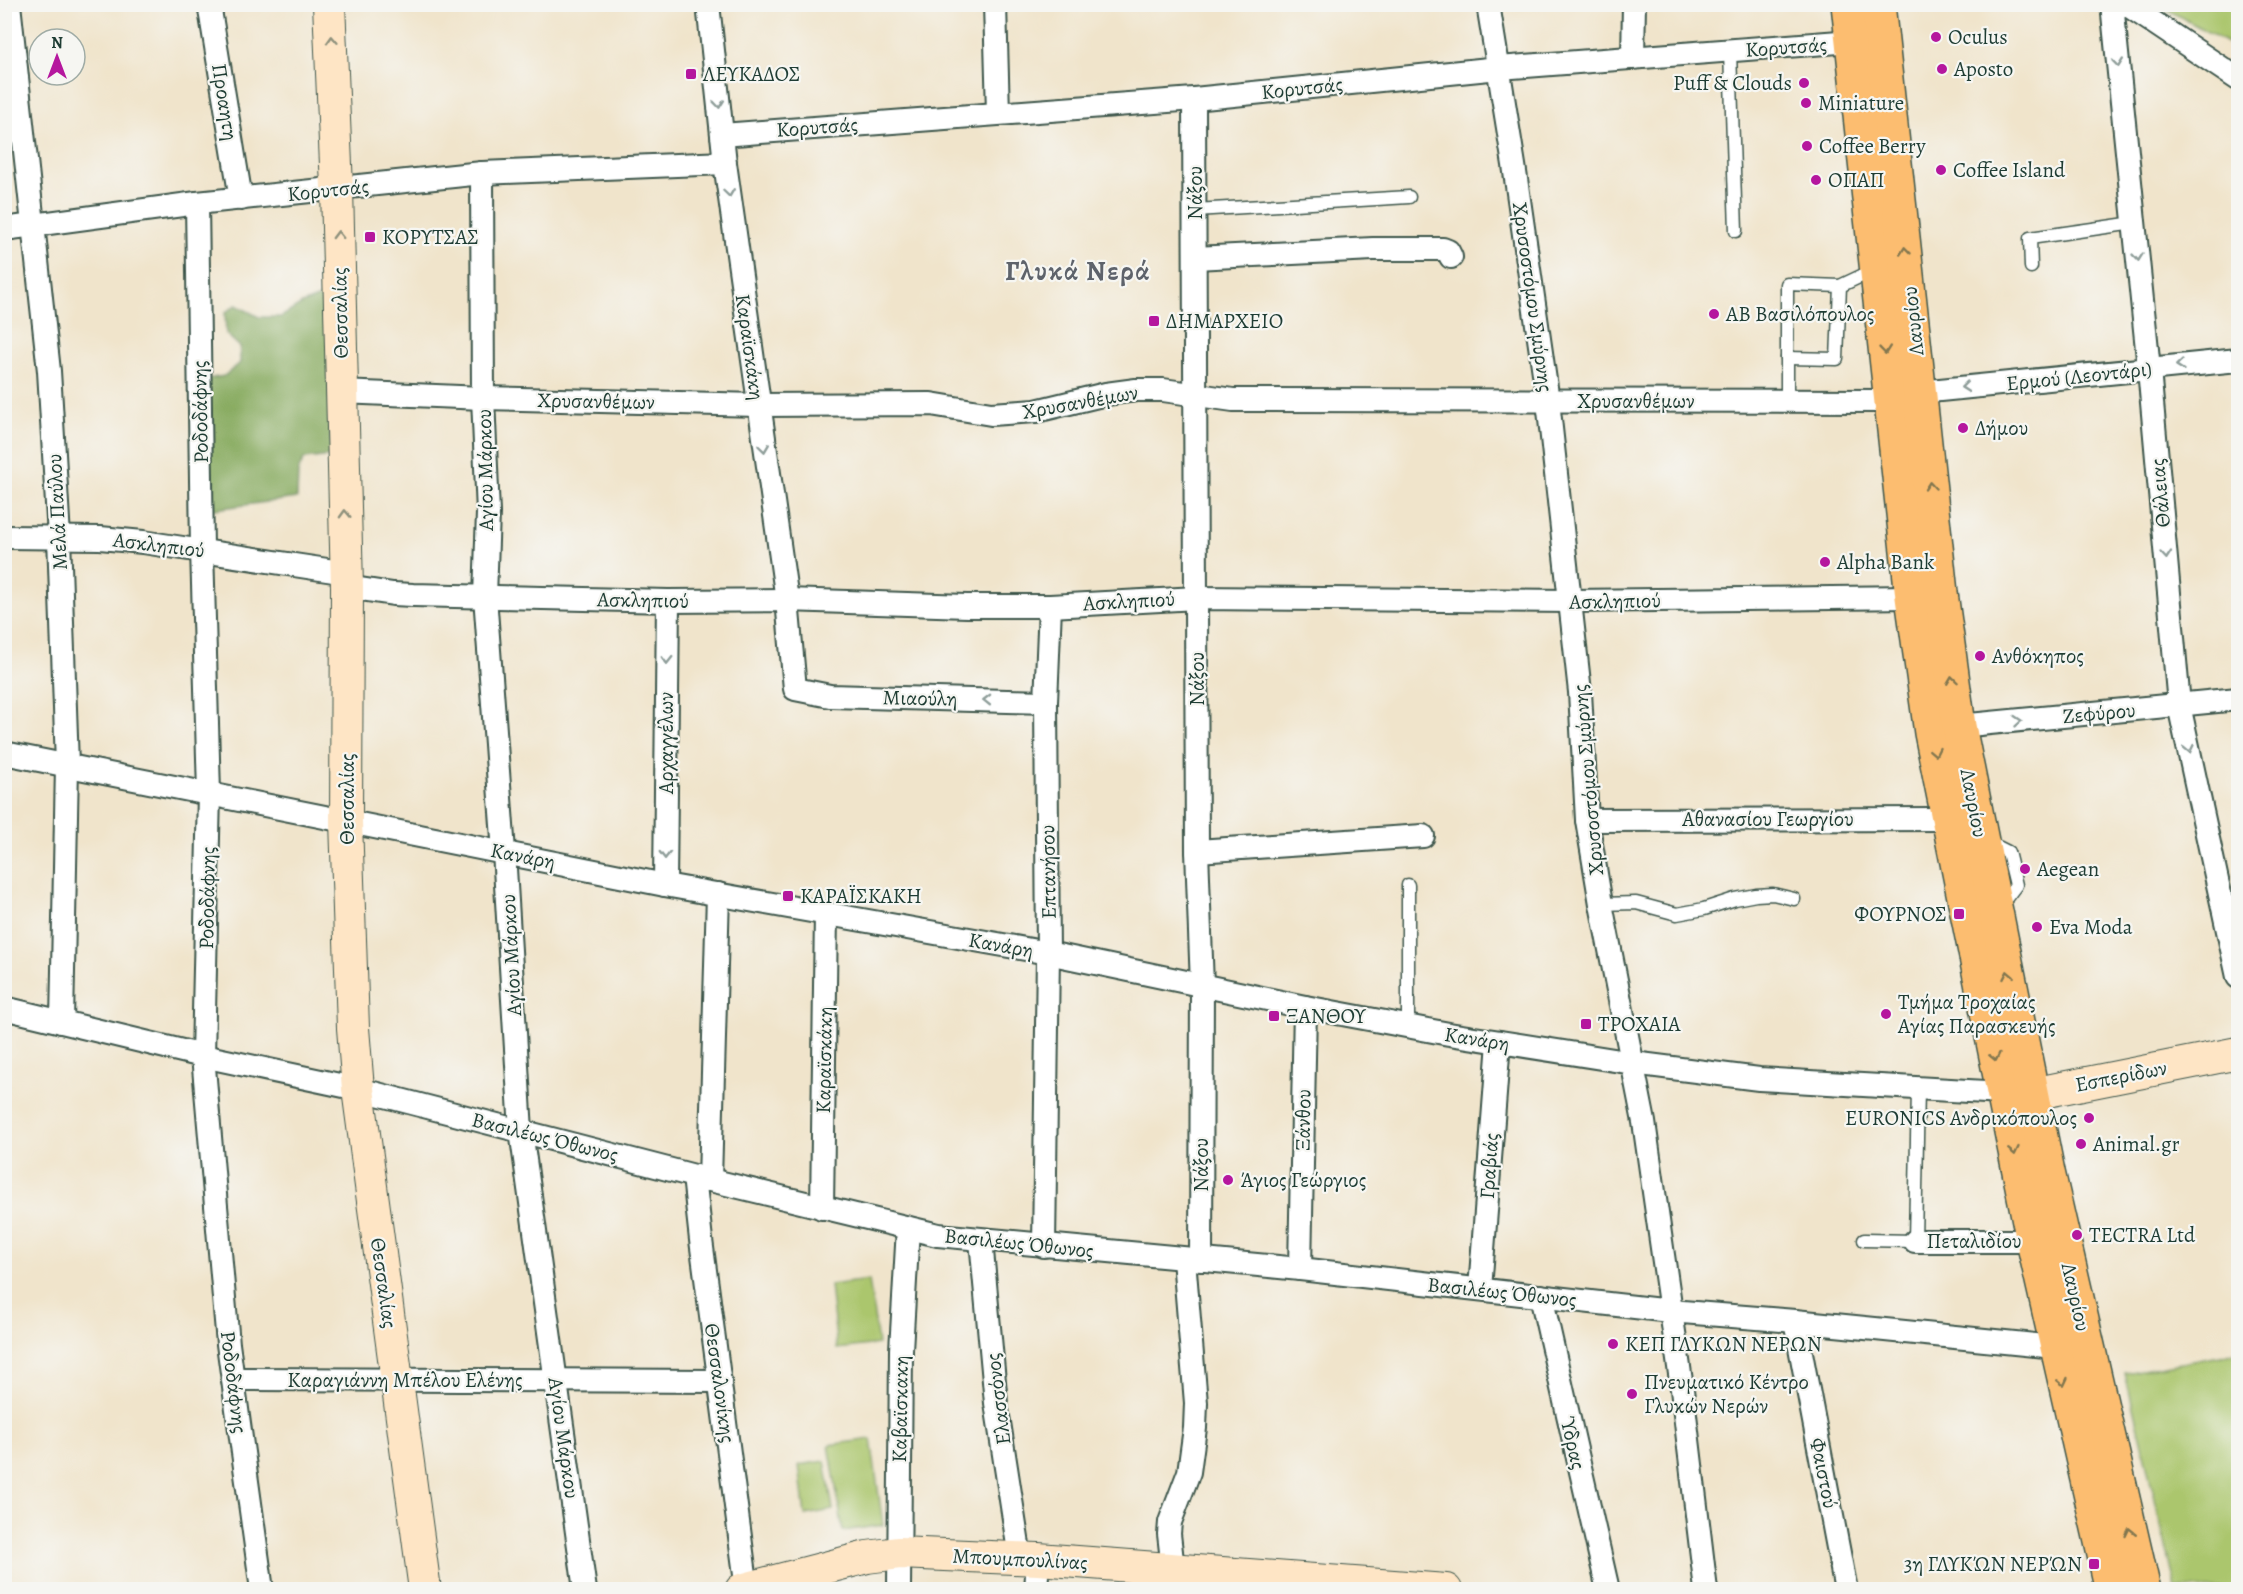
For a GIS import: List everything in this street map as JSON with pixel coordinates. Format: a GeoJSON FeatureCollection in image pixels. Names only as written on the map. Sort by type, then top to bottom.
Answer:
{"type":"FeatureCollection","features":[{"type":"Feature","properties":{"kind":"main road","name":"Λαυρίου"},"geometry":{"type":"LineString","coordinates":[[1848,4],[1866,40],[1905,396],[1912,597],[1931,733],[1948,819],[2018,1094],[2065,1247],[2144,1590]]}},
{"type":"Feature","properties":{"kind":"main road","name":"Λαυρίου"},"geometry":{"type":"LineString","coordinates":[[1878,4],[1866,40],[1876,269],[1905,396],[1941,593],[1959,726],[1996,912],[2033,1241],[2055,1347],[2112,1590]]}},
{"type":"Feature","properties":{"kind":"street","name":"Μελά Παύλου"},"geometry":{"type":"LineString","coordinates":[[9,4],[10,48],[34,224],[49,371],[59,537],[67,765],[62,1022]]}},
{"type":"Feature","properties":{"kind":"street","name":"Προαητη"},"geometry":{"type":"LineString","coordinates":[[209,4],[241,199]]}},
{"type":"Feature","properties":{"kind":"street","name":"Θεσσαλίας"},"geometry":{"type":"LineString","coordinates":[[329,4],[337,188],[347,580],[346,821],[353,1028],[358,1089],[425,1590]]}},
{"type":"Feature","properties":{"kind":"street","name":"Καραϊσκάκη"},"geometry":{"type":"LineString","coordinates":[[708,4],[725,163],[787,600],[795,689]]}},
{"type":"Feature","properties":{"kind":"street"},"geometry":{"type":"LineString","coordinates":[[995,4],[998,113]]}},
{"type":"Feature","properties":{"kind":"street","name":"Χρυσοστόμου Σμύρνης"},"geometry":{"type":"LineString","coordinates":[[1488,4],[1548,401],[1580,692],[1587,820],[1601,904],[1634,1063],[1695,1492],[1706,1590]]}},
{"type":"Feature","properties":{"kind":"street"},"geometry":{"type":"LineString","coordinates":[[1633,58],[1634,4]]}},
{"type":"Feature","properties":{"kind":"street","name":"Θάλειας"},"geometry":{"type":"LineString","coordinates":[[2112,4],[2180,705],[2238,977]]}},
{"type":"Feature","properties":{"kind":"street"},"geometry":{"type":"LineString","coordinates":[[2126,4],[2238,79]]}},
{"type":"Feature","properties":{"kind":"street","name":"Κορυτσάς"},"geometry":{"type":"LineString","coordinates":[[722,135],[1194,99],[1499,68],[1866,40]]}},
{"type":"Feature","properties":{"kind":"street","name":"Νάξου"},"geometry":{"type":"LineString","coordinates":[[1178,1576],[1169,1534],[1170,1522],[1192,1458],[1196,1403],[1193,1259],[1202,986],[1197,851],[1194,99]]}},
{"type":"Feature","properties":{"kind":"street","name":"Κορυτσάς"},"geometry":{"type":"LineString","coordinates":[[4,229],[197,203],[482,173],[725,163]]}},
{"type":"Feature","properties":{"kind":"street","name":"Αγίου Μάρκου"},"geometry":{"type":"LineString","coordinates":[[482,173],[483,398],[488,513],[485,596],[521,1131],[585,1590]]}},
{"type":"Feature","properties":{"kind":"street","name":"Ροδοδάφνης"},"geometry":{"type":"LineString","coordinates":[[197,203],[202,549],[209,793],[203,1056],[233,1379],[262,1590]]}},
{"type":"Feature","properties":{"kind":"street"},"geometry":{"type":"LineString","coordinates":[[1195,258],[1373,249],[1443,249],[1448,251],[1451,257]]}},
{"type":"Feature","properties":{"kind":"street","name":"Ερμού (Λεοντάρι)"},"geometry":{"type":"LineString","coordinates":[[1905,396],[2238,360]]}},
{"type":"Feature","properties":{"kind":"street","name":"Χρυσανθέμων"},"geometry":{"type":"LineString","coordinates":[[341,392],[758,405],[931,404],[991,414],[1036,411],[1129,390],[1163,390],[1233,400],[1787,401],[1905,396]]}},
{"type":"Feature","properties":{"kind":"street","name":"Ασκληπιού"},"geometry":{"type":"LineString","coordinates":[[4,537],[100,538],[202,549],[347,580],[393,594],[668,602],[787,600],[967,606],[1050,606],[1197,598],[1571,601],[1912,597]]}},
{"type":"Feature","properties":{"kind":"street","name":"Αρχαγγέλων"},"geometry":{"type":"LineString","coordinates":[[665,885],[668,602]]}},
{"type":"Feature","properties":{"kind":"street","name":"Επτανήσου"},"geometry":{"type":"LineString","coordinates":[[1044,1246],[1048,953],[1046,702],[1050,606]]}},
{"type":"Feature","properties":{"kind":"street","name":"Μιαούλη"},"geometry":{"type":"LineString","coordinates":[[795,689],[830,696],[1046,702]]}},
{"type":"Feature","properties":{"kind":"street","name":"Ζεφύρου"},"geometry":{"type":"LineString","coordinates":[[1959,726],[2238,699]]}},
{"type":"Feature","properties":{"kind":"street","name":"Κανάρη"},"geometry":{"type":"LineString","coordinates":[[4,753],[665,885],[1048,953],[1408,1027],[1634,1063],[1759,1079],[2018,1094]]}},
{"type":"Feature","properties":{"kind":"street","name":"Αθανασίου Γεωργίου"},"geometry":{"type":"LineString","coordinates":[[1587,820],[1948,819]]}},
{"type":"Feature","properties":{"kind":"street"},"geometry":{"type":"LineString","coordinates":[[1197,851],[1423,836]]}},
{"type":"Feature","properties":{"kind":"street","name":"Θεσσαλονίκης"},"geometry":{"type":"LineString","coordinates":[[718,894],[702,1178],[701,1240],[745,1589]]}},
{"type":"Feature","properties":{"kind":"street","name":"Καραϊσκάκη"},"geometry":{"type":"LineString","coordinates":[[822,1208],[826,913]]}},
{"type":"Feature","properties":{"kind":"street","name":"Ξάνθου"},"geometry":{"type":"LineString","coordinates":[[1300,1269],[1305,1007]]}},
{"type":"Feature","properties":{"kind":"street","name":"Βασιλέως Όθωνος"},"geometry":{"type":"LineString","coordinates":[[4,1008],[203,1056],[358,1089],[702,1178],[938,1235],[1300,1269],[1670,1311],[1795,1320],[2055,1347]]}},
{"type":"Feature","properties":{"kind":"street","name":"Γραβιάς"},"geometry":{"type":"LineString","coordinates":[[1480,1289],[1499,1042]]}},
{"type":"Feature","properties":{"kind":"street","name":"Εσπερίδων"},"geometry":{"type":"LineString","coordinates":[[2018,1094],[2238,1053]]}},
{"type":"Feature","properties":{"kind":"street","name":"Καβαϊσκακη"},"geometry":{"type":"LineString","coordinates":[[899,1590],[901,1350],[908,1228]]}},
{"type":"Feature","properties":{"kind":"street","name":"Ελασσόνος"},"geometry":{"type":"LineString","coordinates":[[981,1240],[996,1403],[1036,1590]]}},
{"type":"Feature","properties":{"kind":"street","name":"Πεταλιδίου"},"geometry":{"type":"LineString","coordinates":[[1915,1241],[2033,1241]]}},
{"type":"Feature","properties":{"kind":"street","name":"Ύδρας"},"geometry":{"type":"LineString","coordinates":[[1541,1296],[1608,1590]]}},
{"type":"Feature","properties":{"kind":"street","name":"Φαιστού"},"geometry":{"type":"LineString","coordinates":[[1795,1320],[1846,1590]]}},
{"type":"Feature","properties":{"kind":"street","name":"Καραγιάννη Μπέλου Ελένης"},"geometry":{"type":"LineString","coordinates":[[233,1379],[720,1381]]}},
{"type":"Feature","properties":{"kind":"street","name":"Μπουμπουλίνας"},"geometry":{"type":"LineString","coordinates":[[745,1589],[857,1560],[899,1553],[1029,1558],[1178,1576],[1292,1584],[1446,1590]]}},
{"type":"Feature","properties":{"kind":"lane"},"geometry":{"type":"LineString","coordinates":[[1730,51],[1736,231]]}},
{"type":"Feature","properties":{"kind":"lane"},"geometry":{"type":"LineString","coordinates":[[1195,210],[1410,197]]}},
{"type":"Feature","properties":{"kind":"lane"},"geometry":{"type":"LineString","coordinates":[[2031,267],[2030,238],[2134,223]]}},
{"type":"Feature","properties":{"kind":"lane"},"geometry":{"type":"LineString","coordinates":[[1787,401],[1787,284],[1840,286],[1876,269]]}},
{"type":"Feature","properties":{"kind":"lane"},"geometry":{"type":"LineString","coordinates":[[1787,358],[1837,358],[1840,286]]}},
{"type":"Feature","properties":{"kind":"lane"},"geometry":{"type":"LineString","coordinates":[[1408,885],[1408,1027]]}},
{"type":"Feature","properties":{"kind":"lane"},"geometry":{"type":"LineString","coordinates":[[1601,904],[1636,903],[1677,914],[1756,895],[1773,894],[1794,899]]}},
{"type":"Feature","properties":{"kind":"lane"},"geometry":{"type":"LineString","coordinates":[[1864,1240],[1915,1241],[1918,1088]]}},
{"type":"Feature","properties":{"kind":"green space"},"geometry":{"type":"Polygon","coordinates":[[[2159,5],[2238,5],[2238,49],[2159,5]]]}},
{"type":"Feature","properties":{"kind":"green space"},"geometry":{"type":"Polygon","coordinates":[[[327,294],[331,456],[304,459],[298,471],[297,498],[208,510],[207,379],[224,376],[240,363],[240,347],[226,334],[225,313],[236,305],[259,317],[281,317],[302,304],[327,294]]]}},
{"type":"Feature","properties":{"kind":"green space"},"geometry":{"type":"Polygon","coordinates":[[[869,1280],[878,1344],[837,1349],[830,1285],[869,1280]]]}},
{"type":"Feature","properties":{"kind":"green space"},"geometry":{"type":"Polygon","coordinates":[[[2238,1353],[2238,1589],[2176,1589],[2125,1373],[2238,1353]]]}},
{"type":"Feature","properties":{"kind":"green space"},"geometry":{"type":"Polygon","coordinates":[[[871,1439],[883,1525],[843,1531],[829,1445],[871,1439]]]}},
{"type":"Feature","properties":{"kind":"green space"},"geometry":{"type":"Polygon","coordinates":[[[825,1461],[833,1510],[805,1515],[799,1465],[825,1461]]]}},
{"type":"Feature","properties":{"kind":"place","name":"Oculus"},"geometry":{"type":"Point","coordinates":[1936,37]}},
{"type":"Feature","properties":{"kind":"place","name":"Aposto"},"geometry":{"type":"Point","coordinates":[1942,69]}},
{"type":"Feature","properties":{"kind":"place","name":"ΛΕΥΚΑΔΟΣ"},"geometry":{"type":"Point","coordinates":[691,74]}},
{"type":"Feature","properties":{"kind":"place","name":"Puff & Clouds"},"geometry":{"type":"Point","coordinates":[1804,83]}},
{"type":"Feature","properties":{"kind":"place","name":"Miniature"},"geometry":{"type":"Point","coordinates":[1806,103]}},
{"type":"Feature","properties":{"kind":"place","name":"Coffee Berry"},"geometry":{"type":"Point","coordinates":[1807,146]}},
{"type":"Feature","properties":{"kind":"place","name":"Coffee Island"},"geometry":{"type":"Point","coordinates":[1941,170]}},
{"type":"Feature","properties":{"kind":"place","name":"ΟΠΑΠ"},"geometry":{"type":"Point","coordinates":[1816,180]}},
{"type":"Feature","properties":{"kind":"place","name":"ΚΟΡΥΤΣΑΣ"},"geometry":{"type":"Point","coordinates":[370,237]}},
{"type":"Feature","properties":{"kind":"place","name":"ΑΒ Βασιλόπουλος"},"geometry":{"type":"Point","coordinates":[1714,314]}},
{"type":"Feature","properties":{"kind":"place","name":"ΔΗΜΑΡΧΕΙΟ"},"geometry":{"type":"Point","coordinates":[1154,321]}},
{"type":"Feature","properties":{"kind":"place","name":"Δήμου"},"geometry":{"type":"Point","coordinates":[1963,428]}},
{"type":"Feature","properties":{"kind":"place","name":"Alpha Bank"},"geometry":{"type":"Point","coordinates":[1825,562]}},
{"type":"Feature","properties":{"kind":"place","name":"Ανθόκηπος"},"geometry":{"type":"Point","coordinates":[1980,656]}},
{"type":"Feature","properties":{"kind":"place","name":"Aegean"},"geometry":{"type":"Point","coordinates":[2025,869]}},
{"type":"Feature","properties":{"kind":"place","name":"ΚΑΡΑΪΣΚΑΚΗ"},"geometry":{"type":"Point","coordinates":[788,896]}},
{"type":"Feature","properties":{"kind":"place","name":"ΦΟΥΡΝΟΣ"},"geometry":{"type":"Point","coordinates":[1959,914]}},
{"type":"Feature","properties":{"kind":"place","name":"Eva Moda"},"geometry":{"type":"Point","coordinates":[2037,927]}},
{"type":"Feature","properties":{"kind":"place","name":"Τμήμα Τροχαίας Αγίας Παρασκευής"},"geometry":{"type":"Point","coordinates":[1886,1014]}},
{"type":"Feature","properties":{"kind":"place","name":"ΞΑΝΘΟΥ"},"geometry":{"type":"Point","coordinates":[1274,1016]}},
{"type":"Feature","properties":{"kind":"place","name":"ΤΡΟΧΑΙΑ"},"geometry":{"type":"Point","coordinates":[1586,1024]}},
{"type":"Feature","properties":{"kind":"place","name":"EURONICS Ανδρικόπουλος"},"geometry":{"type":"Point","coordinates":[2089,1118]}},
{"type":"Feature","properties":{"kind":"place","name":"Animal.gr"},"geometry":{"type":"Point","coordinates":[2081,1144]}},
{"type":"Feature","properties":{"kind":"place","name":"Άγιος Γεώργιος"},"geometry":{"type":"Point","coordinates":[1228,1180]}},
{"type":"Feature","properties":{"kind":"place","name":"TECTRA Ltd"},"geometry":{"type":"Point","coordinates":[2077,1235]}},
{"type":"Feature","properties":{"kind":"place","name":"ΚΕΠ ΓΛΥΚΩΝ ΝΕΡΩΝ"},"geometry":{"type":"Point","coordinates":[1613,1344]}},
{"type":"Feature","properties":{"kind":"place","name":"Πνευματικό Κέντρο Γλυκών Νερών"},"geometry":{"type":"Point","coordinates":[1632,1394]}},
{"type":"Feature","properties":{"kind":"place","name":"3η ΓΛΥΚΏΝ ΝΕΡΏΝ"},"geometry":{"type":"Point","coordinates":[2094,1564]}},
{"type":"Feature","properties":{"kind":"district","name":"Γλυκά Νερά"},"geometry":{"type":"Point","coordinates":[1078,271]}}]}
